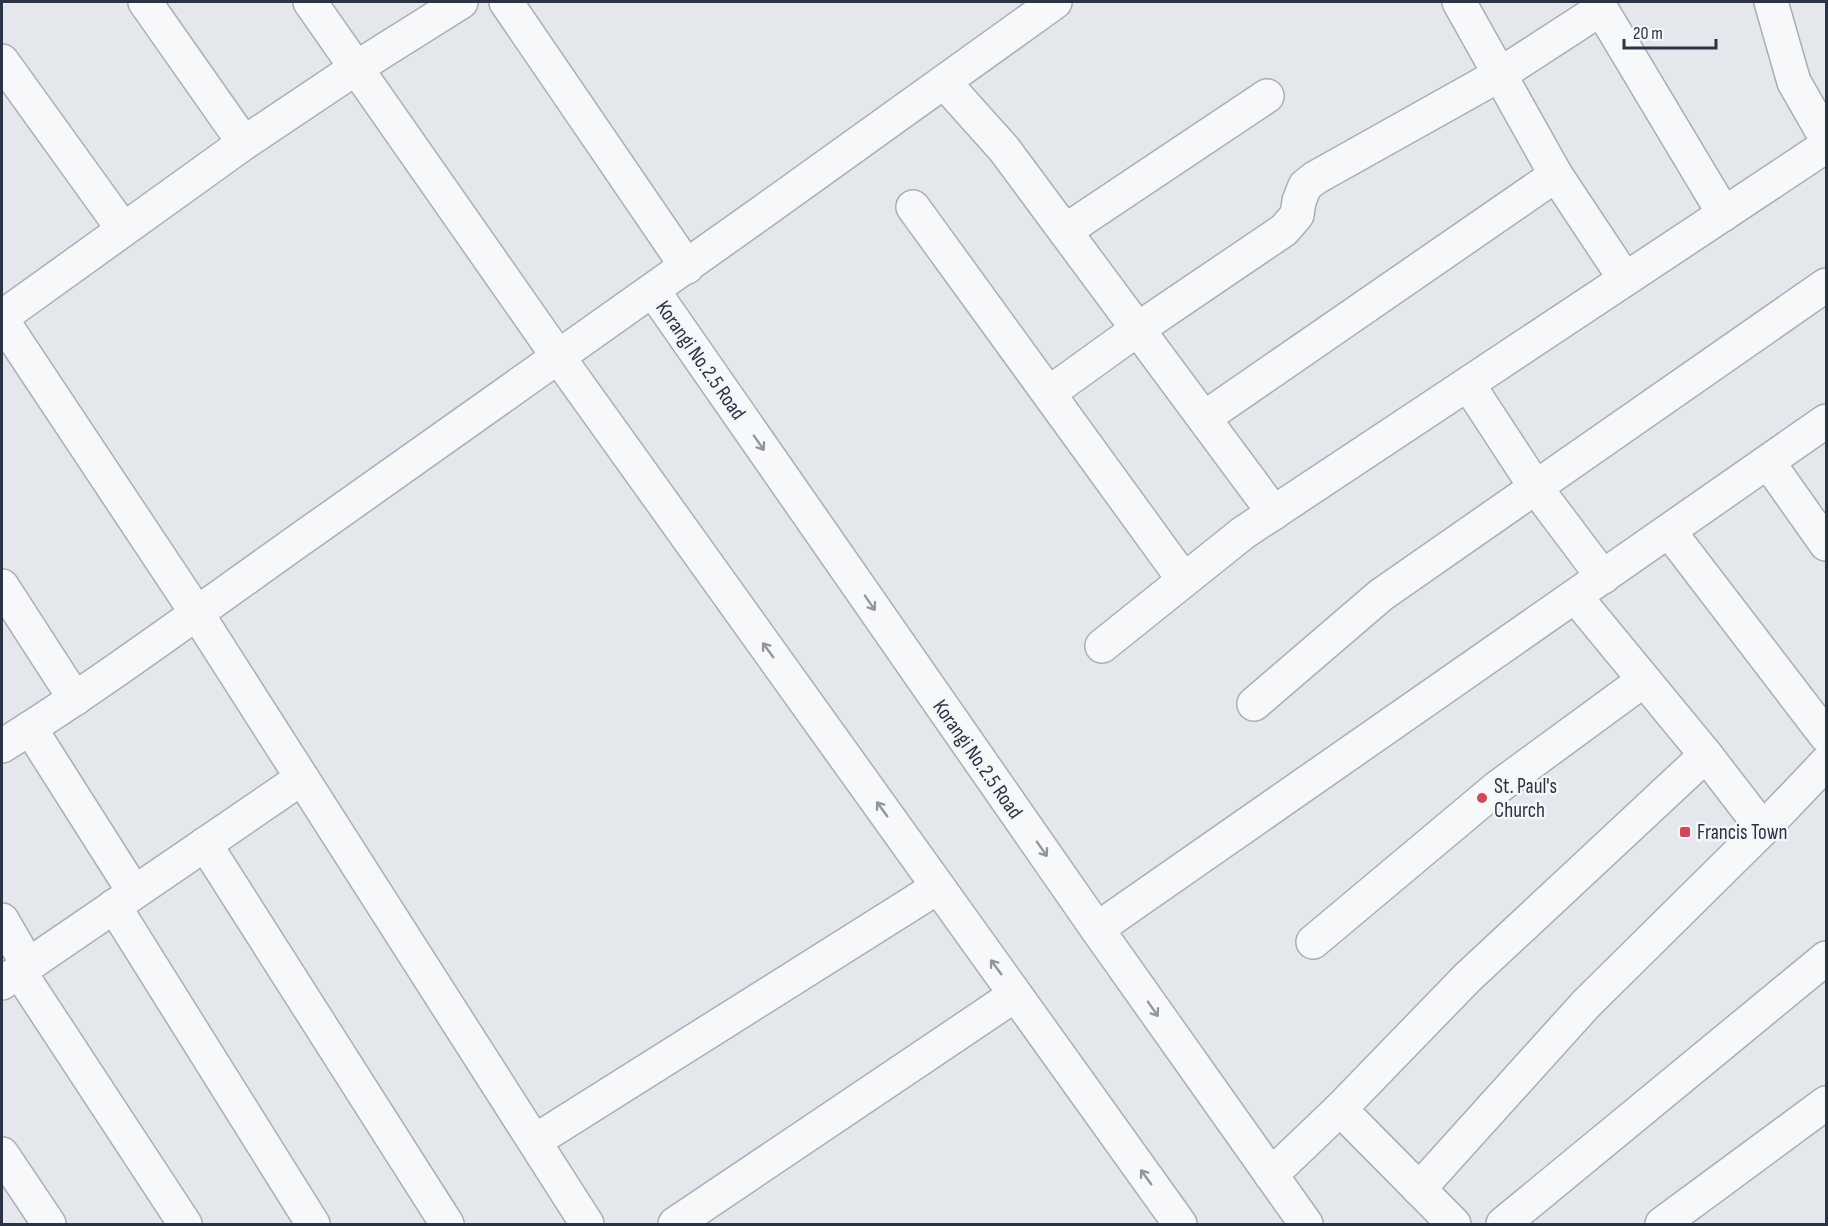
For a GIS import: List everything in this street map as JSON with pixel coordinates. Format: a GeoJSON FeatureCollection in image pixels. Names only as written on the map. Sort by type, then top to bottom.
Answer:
{"type":"FeatureCollection","features":[{"type":"Feature","properties":{"kind":"street"},"geometry":{"type":"LineString","coordinates":[[145,2],[244,143]]}},
{"type":"Feature","properties":{"kind":"street"},"geometry":{"type":"LineString","coordinates":[[310,2],[559,358],[1180,1224]]}},
{"type":"Feature","properties":{"kind":"street"},"geometry":{"type":"LineString","coordinates":[[461,2],[356,68],[244,143],[2,319],[196,612],[587,1224]]}},
{"type":"Feature","properties":{"kind":"street"},"geometry":{"type":"LineString","coordinates":[[506,2],[687,267]]}},
{"type":"Feature","properties":{"kind":"street"},"geometry":{"type":"LineString","coordinates":[[2,746],[75,699],[654,291],[1055,2]]}},
{"type":"Feature","properties":{"kind":"street"},"geometry":{"type":"LineString","coordinates":[[1459,2],[1556,175],[1625,279]]}},
{"type":"Feature","properties":{"kind":"street"},"geometry":{"type":"LineString","coordinates":[[1771,2],[1794,82],[1827,138]]}},
{"type":"Feature","properties":{"kind":"street"},"geometry":{"type":"LineString","coordinates":[[1049,393],[1138,329],[1284,230],[1297,214],[1305,186],[1315,178],[1499,75],[1599,5],[1724,214]]}},
{"type":"Feature","properties":{"kind":"street"},"geometry":{"type":"LineString","coordinates":[[2,61],[123,229]]}},
{"type":"Feature","properties":{"kind":"street"},"geometry":{"type":"LineString","coordinates":[[944,82],[1004,149],[1274,513]]}},
{"type":"Feature","properties":{"kind":"street"},"geometry":{"type":"LineString","coordinates":[[1065,231],[1267,96]]}},
{"type":"Feature","properties":{"kind":"street"},"geometry":{"type":"LineString","coordinates":[[1102,646],[1243,533],[1827,146]]}},
{"type":"Feature","properties":{"kind":"street"},"geometry":{"type":"LineString","coordinates":[[1204,418],[1556,175]]}},
{"type":"Feature","properties":{"kind":"street"},"geometry":{"type":"LineString","coordinates":[[913,207],[1184,580]]}},
{"type":"Feature","properties":{"kind":"street"},"geometry":{"type":"LineString","coordinates":[[1254,704],[1381,595],[1827,285]]}},
{"type":"Feature","properties":{"kind":"street","name":"Korangi No.2.5 Road"},"geometry":{"type":"LineString","coordinates":[[654,291],[1097,929],[1306,1224]]}},
{"type":"Feature","properties":{"kind":"street"},"geometry":{"type":"LineString","coordinates":[[1468,384],[1536,488],[1603,577]]}},
{"type":"Feature","properties":{"kind":"street"},"geometry":{"type":"LineString","coordinates":[[1097,929],[1827,422]]}},
{"type":"Feature","properties":{"kind":"street"},"geometry":{"type":"LineString","coordinates":[[1768,462],[1827,544]]}},
{"type":"Feature","properties":{"kind":"street"},"geometry":{"type":"LineString","coordinates":[[1669,531],[1827,736]]}},
{"type":"Feature","properties":{"kind":"street"},"geometry":{"type":"LineString","coordinates":[[2,586],[75,699]]}},
{"type":"Feature","properties":{"kind":"street"},"geometry":{"type":"LineString","coordinates":[[1575,596],[1707,755],[1763,830]]}},
{"type":"Feature","properties":{"kind":"street"},"geometry":{"type":"LineString","coordinates":[[1313,942],[1498,787],[1644,680]]}},
{"type":"Feature","properties":{"kind":"street"},"geometry":{"type":"LineString","coordinates":[[30,728],[124,899],[313,1224]]}},
{"type":"Feature","properties":{"kind":"street"},"geometry":{"type":"LineString","coordinates":[[1271,1175],[1340,1109],[1467,978],[1707,755]]}},
{"type":"Feature","properties":{"kind":"street"},"geometry":{"type":"LineString","coordinates":[[1419,1189],[1586,1004],[1763,830],[1827,763]]}},
{"type":"Feature","properties":{"kind":"street"},"geometry":{"type":"LineString","coordinates":[[16,973],[302,778]]}},
{"type":"Feature","properties":{"kind":"street"},"geometry":{"type":"LineString","coordinates":[[205,844],[447,1224]]}},
{"type":"Feature","properties":{"kind":"street"},"geometry":{"type":"LineString","coordinates":[[535,1141],[938,887]]}},
{"type":"Feature","properties":{"kind":"street"},"geometry":{"type":"LineString","coordinates":[[2,920],[16,973],[185,1224]]}},
{"type":"Feature","properties":{"kind":"street"},"geometry":{"type":"LineString","coordinates":[[1503,1224],[1827,958]]}},
{"type":"Feature","properties":{"kind":"street"},"geometry":{"type":"LineString","coordinates":[[675,1224],[1016,995]]}},
{"type":"Feature","properties":{"kind":"street"},"geometry":{"type":"LineString","coordinates":[[1662,1224],[1827,1103]]}},
{"type":"Feature","properties":{"kind":"street"},"geometry":{"type":"LineString","coordinates":[[1340,1109],[1454,1224]]}},
{"type":"Feature","properties":{"kind":"street"},"geometry":{"type":"LineString","coordinates":[[2,1154],[49,1224]]}},
{"type":"Feature","properties":{"kind":"place","name":"St. Paul's Church"},"geometry":{"type":"Point","coordinates":[1482,798]}},
{"type":"Feature","properties":{"kind":"place","name":"Francis Town"},"geometry":{"type":"Point","coordinates":[1685,832]}}]}
